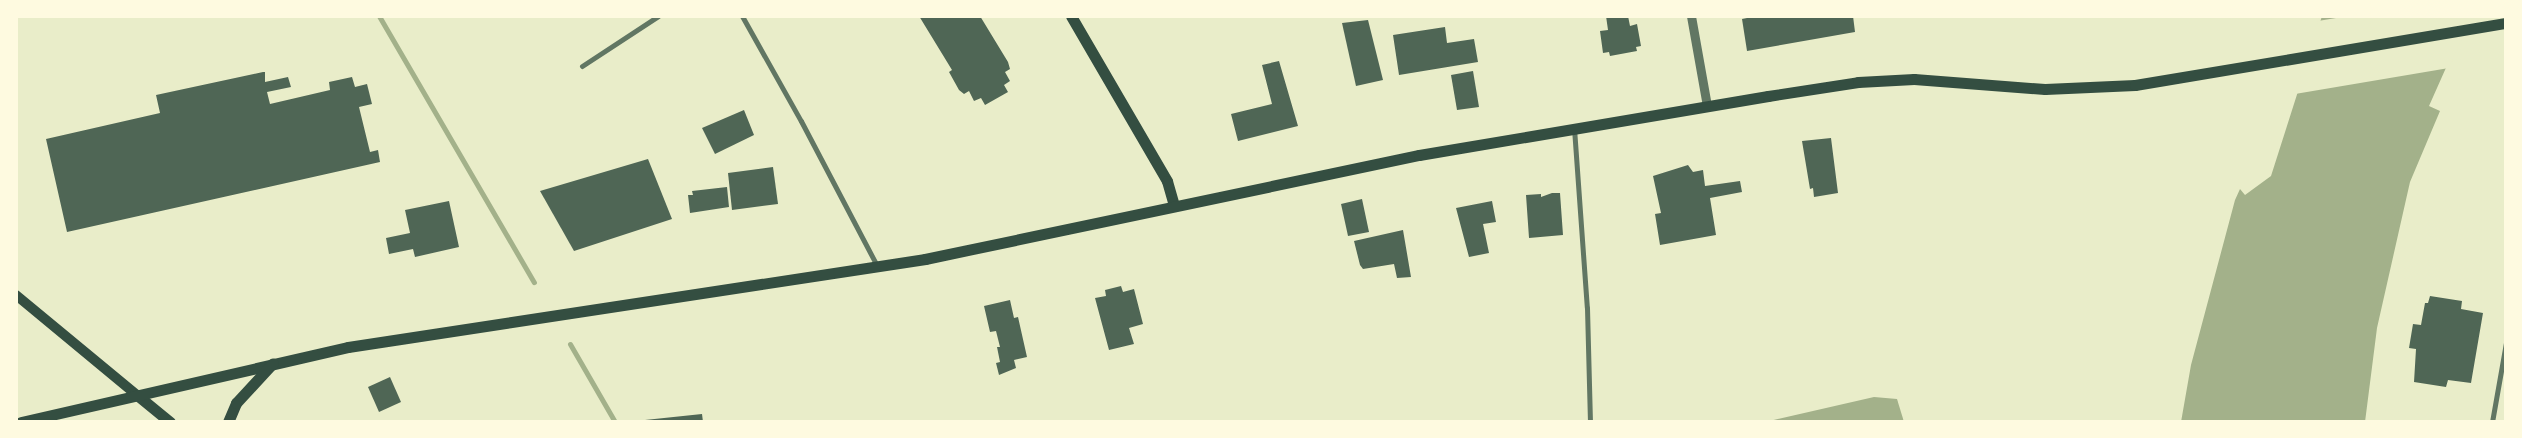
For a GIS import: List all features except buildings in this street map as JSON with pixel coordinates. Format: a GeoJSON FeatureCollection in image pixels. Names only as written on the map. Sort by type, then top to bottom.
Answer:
{"type":"FeatureCollection","features":[{"type":"Feature","properties":{"kind":"main road"},"geometry":{"type":"LineString","coordinates":[[1071,16],[1167,181],[1174,206]]}},
{"type":"Feature","properties":{"kind":"main road"},"geometry":{"type":"LineString","coordinates":[[21,422],[273,363],[423,333],[877,267],[1174,206],[1219,199],[1419,155],[1708,106],[1858,82],[1914,79],[2045,89],[2135,85],[2506,23]]}},
{"type":"Feature","properties":{"kind":"main road"},"geometry":{"type":"LineString","coordinates":[[16,296],[170,422]]}},
{"type":"Feature","properties":{"kind":"main road"},"geometry":{"type":"LineString","coordinates":[[228,422],[243,394],[273,363]]}},
{"type":"Feature","properties":{"kind":"street"},"geometry":{"type":"LineString","coordinates":[[582,66],[658,16]]}},
{"type":"Feature","properties":{"kind":"street"},"geometry":{"type":"LineString","coordinates":[[742,16],[877,267]]}},
{"type":"Feature","properties":{"kind":"street"},"geometry":{"type":"LineString","coordinates":[[1692,16],[1708,106]]}},
{"type":"Feature","properties":{"kind":"street"},"geometry":{"type":"LineString","coordinates":[[1574,128],[1588,308],[1590,422]]}},
{"type":"Feature","properties":{"kind":"street"},"geometry":{"type":"LineString","coordinates":[[2492,422],[2506,343]]}},
{"type":"Feature","properties":{"kind":"shaded area"},"geometry":{"type":"Polygon","coordinates":[[[2322,16],[2469,16],[2429,106],[2440,111],[2410,182],[2377,328],[2365,422],[2181,422],[2191,365],[2235,200],[2240,189],[2245,195],[2271,176],[2322,16]]]}},
{"type":"Feature","properties":{"kind":"shaded area"},"geometry":{"type":"Polygon","coordinates":[[[1874,397],[1897,399],[1904,422],[1765,422],[1874,397]]]}},
{"type":"Feature","properties":{"kind":"pier"},"geometry":{"type":"Polygon","coordinates":[[[2348,16],[2472,16],[2449,68],[2295,94],[2318,21],[2348,16]]]}},
{"type":"Feature","properties":{"kind":"waterway"},"geometry":{"type":"LineString","coordinates":[[379,16],[534,282]]}},
{"type":"Feature","properties":{"kind":"waterway"},"geometry":{"type":"LineString","coordinates":[[570,344],[615,422]]}}]}
